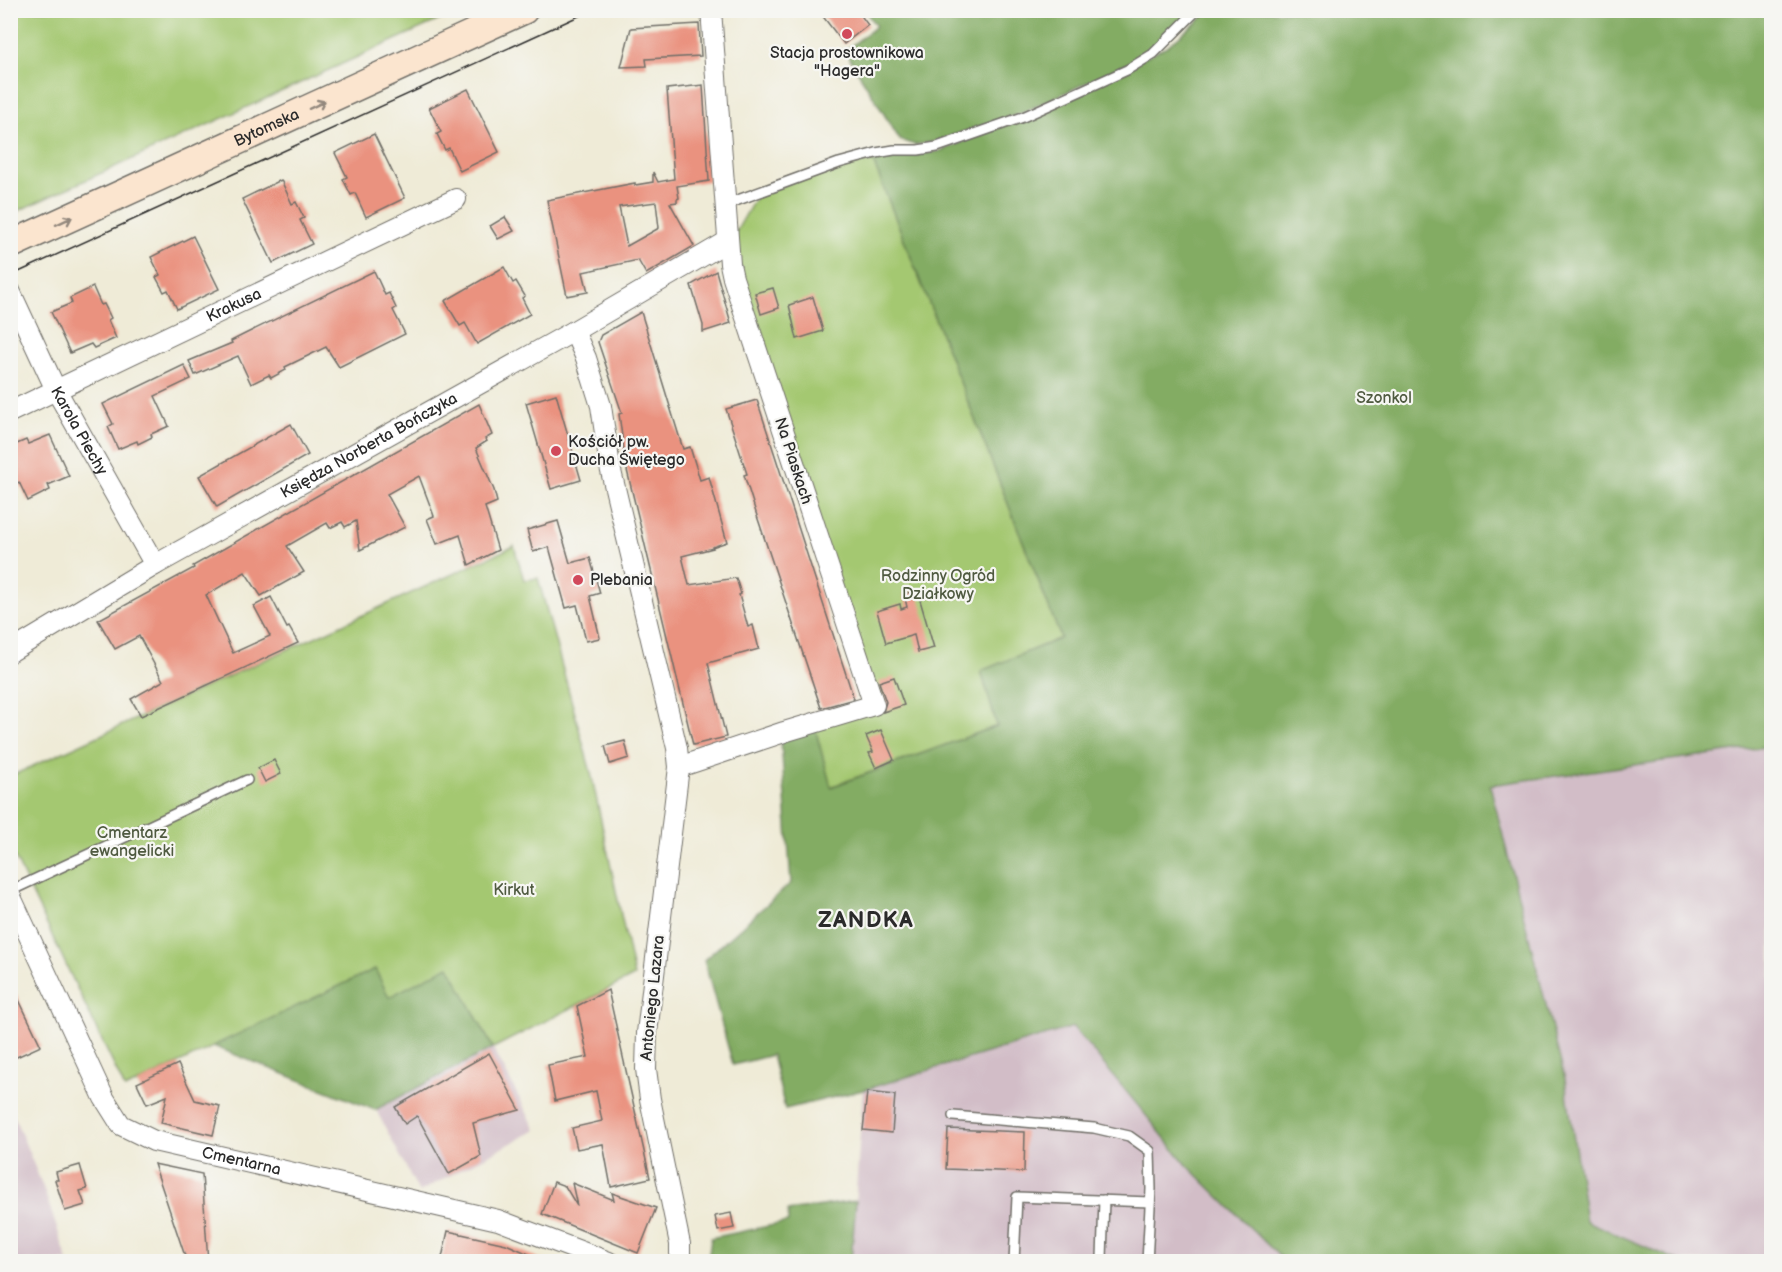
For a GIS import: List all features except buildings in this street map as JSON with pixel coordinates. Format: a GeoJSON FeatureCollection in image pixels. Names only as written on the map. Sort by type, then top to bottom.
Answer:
{"type":"FeatureCollection","features":[{"type":"Feature","properties":{"kind":"street","name":"Bytomska"},"geometry":{"type":"LineString","coordinates":[[10,245],[524,10]]}},
{"type":"Feature","properties":{"kind":"street","name":"Na Piaskach"},"geometry":{"type":"LineString","coordinates":[[679,767],[874,705],[733,278],[728,241],[711,10]]}},
{"type":"Feature","properties":{"kind":"street","name":"Krakusa"},"geometry":{"type":"LineString","coordinates":[[10,412],[456,199]]}},
{"type":"Feature","properties":{"kind":"street","name":"Księdza Norberta Bończyka"},"geometry":{"type":"LineString","coordinates":[[10,651],[155,565],[574,331],[728,241]]}},
{"type":"Feature","properties":{"kind":"street","name":"Karola Piechy"},"geometry":{"type":"LineString","coordinates":[[10,291],[56,390],[155,565]]}},
{"type":"Feature","properties":{"kind":"street","name":"Antoniego Lazara"},"geometry":{"type":"LineString","coordinates":[[574,331],[586,358],[601,406],[610,467],[677,748],[679,767],[647,1033],[646,1070],[680,1244],[680,1262]]}},
{"type":"Feature","properties":{"kind":"street","name":"Cmentarna"},"geometry":{"type":"LineString","coordinates":[[10,893],[104,1098],[121,1125],[154,1141],[498,1220],[609,1262]]}},
{"type":"Feature","properties":{"kind":"lane"},"geometry":{"type":"LineString","coordinates":[[727,204],[839,163],[894,150],[937,147],[1023,117],[1126,70],[1153,54],[1197,10]]}},
{"type":"Feature","properties":{"kind":"lane"},"geometry":{"type":"LineString","coordinates":[[10,893],[247,780]]}},
{"type":"Feature","properties":{"kind":"lane"},"geometry":{"type":"LineString","coordinates":[[953,1116],[1094,1128],[1129,1136],[1149,1151],[1150,1202],[1147,1262]]}},
{"type":"Feature","properties":{"kind":"lane"},"geometry":{"type":"LineString","coordinates":[[1014,1262],[1017,1197],[1150,1202]]}},
{"type":"Feature","properties":{"kind":"lane"},"geometry":{"type":"LineString","coordinates":[[1102,1258],[1104,1200]]}},
{"type":"Feature","properties":{"kind":"shaded area"},"geometry":{"type":"Polygon","coordinates":[[[1771,746],[1771,1261],[1679,1261],[1586,1221],[1565,1079],[1490,784],[1771,746]]]}},
{"type":"Feature","properties":{"kind":"shaded area"},"geometry":{"type":"Polygon","coordinates":[[[1073,1027],[1187,1165],[1284,1261],[851,1262],[863,1090],[1073,1027]]]}},
{"type":"Feature","properties":{"kind":"shaded area"},"geometry":{"type":"Polygon","coordinates":[[[493,1048],[536,1130],[419,1192],[376,1110],[493,1048]]]}},
{"type":"Feature","properties":{"kind":"shaded area"},"geometry":{"type":"Polygon","coordinates":[[[11,1109],[43,1187],[68,1261],[11,1261],[11,1109]]]}},
{"type":"Feature","properties":{"kind":"green space"},"geometry":{"type":"Polygon","coordinates":[[[11,10],[459,10],[459,11],[11,214],[11,10]]]}},
{"type":"Feature","properties":{"kind":"green space"},"geometry":{"type":"Polygon","coordinates":[[[865,11],[1196,11],[1145,55],[1022,113],[933,142],[915,145],[900,140],[845,51],[876,26],[865,11]]]}},
{"type":"Feature","properties":{"kind":"green space","name":"Szonkol"},"geometry":{"type":"Polygon","coordinates":[[[1210,11],[1771,11],[1771,746],[1490,785],[1565,1079],[1586,1221],[1679,1261],[1284,1261],[1187,1165],[1073,1027],[863,1090],[785,1109],[772,1055],[733,1065],[704,960],[791,883],[780,727],[814,724],[831,787],[997,726],[981,671],[1061,638],[873,161],[891,155],[915,155],[940,151],[1023,118],[1167,46],[1210,11]]]}},
{"type":"Feature","properties":{"kind":"green space","name":"Rodzinny Ogród Działkowy"},"geometry":{"type":"Polygon","coordinates":[[[873,161],[1061,638],[981,671],[997,726],[830,787],[814,724],[876,699],[725,251],[757,195],[826,169],[873,161]]]}},
{"type":"Feature","properties":{"kind":"green space"},"geometry":{"type":"Polygon","coordinates":[[[514,546],[524,580],[538,578],[591,773],[634,976],[493,1048],[449,967],[389,998],[375,969],[125,1089],[11,849],[11,776],[514,546]]]}},
{"type":"Feature","properties":{"kind":"green space"},"geometry":{"type":"Polygon","coordinates":[[[449,966],[493,1048],[375,1110],[213,1046],[375,969],[389,997],[449,966]]]}},
{"type":"Feature","properties":{"kind":"green space"},"geometry":{"type":"Polygon","coordinates":[[[856,1201],[851,1261],[708,1261],[711,1238],[788,1222],[788,1211],[856,1201]]]}},
{"type":"Feature","properties":{"kind":"tram line"},"geometry":{"type":"LineString","coordinates":[[10,276],[592,10]]}},
{"type":"Feature","properties":{"kind":"place","name":"Stacja prostownikowa \"Hagera\""},"geometry":{"type":"Point","coordinates":[847,34]}},
{"type":"Feature","properties":{"kind":"place","name":"Kościół pw. Ducha Świętego"},"geometry":{"type":"Point","coordinates":[556,451]}},
{"type":"Feature","properties":{"kind":"place","name":"Plebania"},"geometry":{"type":"Point","coordinates":[578,580]}},
{"type":"Feature","properties":{"kind":"district","name":"ZANDKA"},"geometry":{"type":"Point","coordinates":[866,920]}},
{"type":"Feature","properties":{"kind":"park label","name":"Cmentarz ewangelicki"},"geometry":{"type":"Point","coordinates":[132,842]}},
{"type":"Feature","properties":{"kind":"park label","name":"Kirkut"},"geometry":{"type":"Point","coordinates":[514,890]}}]}
